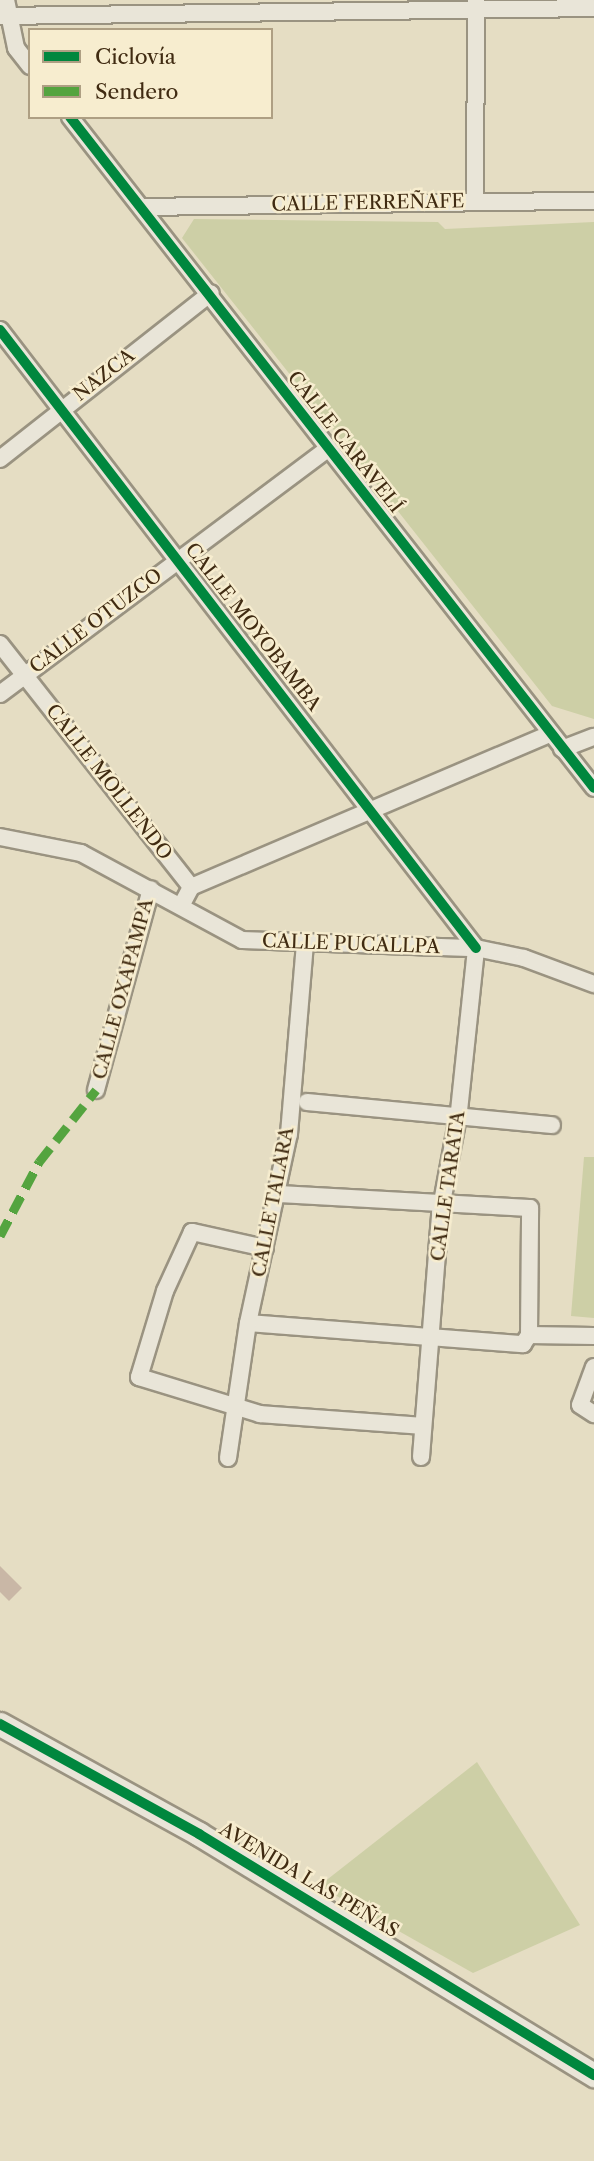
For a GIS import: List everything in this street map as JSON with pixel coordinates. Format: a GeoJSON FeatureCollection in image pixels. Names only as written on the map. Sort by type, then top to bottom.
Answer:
{"type":"FeatureCollection","features":[{"type":"Feature","properties":{"kind":"street"},"geometry":{"type":"LineString","coordinates":[[475,201],[476,3]]}},
{"type":"Feature","properties":{"kind":"street"},"geometry":{"type":"LineString","coordinates":[[28,63],[16,48],[4,11],[476,3],[594,8]]}},
{"type":"Feature","properties":{"kind":"street","name":"CALLE CARAVELÍ"},"geometry":{"type":"LineString","coordinates":[[72,119],[211,293],[328,449],[594,788]]}},
{"type":"Feature","properties":{"kind":"street","name":"CALLE FERREÑAFE"},"geometry":{"type":"LineString","coordinates":[[141,207],[594,201]]}},
{"type":"Feature","properties":{"kind":"street","name":"NAZCA"},"geometry":{"type":"LineString","coordinates":[[0,459],[60,409],[211,293]]}},
{"type":"Feature","properties":{"kind":"street","name":"CALLE MOYOBAMBA"},"geometry":{"type":"LineString","coordinates":[[0,331],[372,809],[476,948]]}},
{"type":"Feature","properties":{"kind":"street","name":"CALLE OTUZCO"},"geometry":{"type":"LineString","coordinates":[[0,694],[328,449]]}},
{"type":"Feature","properties":{"kind":"street","name":"CALLE MOLLENDO"},"geometry":{"type":"LineString","coordinates":[[0,644],[191,887]]}},
{"type":"Feature","properties":{"kind":"street"},"geometry":{"type":"LineString","coordinates":[[191,887],[550,734]]}},
{"type":"Feature","properties":{"kind":"street"},"geometry":{"type":"LineString","coordinates":[[562,749],[594,737]]}},
{"type":"Feature","properties":{"kind":"street","name":"CALLE PUCALLPA"},"geometry":{"type":"LineString","coordinates":[[0,837],[81,853],[242,940],[305,945],[476,948],[524,958],[594,984]]}},
{"type":"Feature","properties":{"kind":"street","name":"CALLE OXAPAMPA"},"geometry":{"type":"LineString","coordinates":[[181,906],[191,887]]}},
{"type":"Feature","properties":{"kind":"street","name":"CALLE OXAPAMPA"},"geometry":{"type":"LineString","coordinates":[[96,1090],[151,889]]}},
{"type":"Feature","properties":{"kind":"street","name":"CALLE TALARA"},"geometry":{"type":"LineString","coordinates":[[228,1458],[248,1323],[278,1194],[305,945]]}},
{"type":"Feature","properties":{"kind":"street","name":"CALLE TARATA"},"geometry":{"type":"LineString","coordinates":[[421,1457],[442,1203],[456,1117],[476,948]]}},
{"type":"Feature","properties":{"kind":"street"},"geometry":{"type":"LineString","coordinates":[[307,1102],[552,1125]]}},
{"type":"Feature","properties":{"kind":"street"},"geometry":{"type":"LineString","coordinates":[[248,1323],[523,1344],[529,1335],[531,1209],[278,1194]]}},
{"type":"Feature","properties":{"kind":"street"},"geometry":{"type":"LineString","coordinates":[[265,1248],[192,1232],[165,1291],[139,1377],[236,1408],[423,1426]]}},
{"type":"Feature","properties":{"kind":"street"},"geometry":{"type":"LineString","coordinates":[[529,1335],[594,1336]]}},
{"type":"Feature","properties":{"kind":"street"},"geometry":{"type":"LineString","coordinates":[[594,1367],[580,1405],[594,1414]]}},
{"type":"Feature","properties":{"kind":"street","name":"AVENIDA LAS PEÑAS"},"geometry":{"type":"LineString","coordinates":[[0,1724],[199,1834],[594,2075]]}},
{"type":"Feature","properties":{"kind":"green space"},"geometry":{"type":"Polygon","coordinates":[[[194,219],[438,222],[445,229],[594,222],[594,719],[552,706],[182,238],[194,219]]]}},
{"type":"Feature","properties":{"kind":"green space"},"geometry":{"type":"Polygon","coordinates":[[[584,1157],[594,1157],[594,1318],[571,1316],[584,1157]]]}},
{"type":"Feature","properties":{"kind":"green space"},"geometry":{"type":"Polygon","coordinates":[[[477,1762],[580,1925],[473,1973],[319,1886],[477,1762]]]}},
{"type":"Feature","properties":{"kind":"building"},"geometry":{"type":"Polygon","coordinates":[[[0,1566],[22,1588],[9,1601],[0,1592],[0,1566]]]}},
{"type":"Feature","properties":{"kind":"marked path"},"geometry":{"type":"LineString","coordinates":[[0,1236],[39,1162],[96,1090]]}},
{"type":"Feature","properties":{"kind":"cycle path"},"geometry":{"type":"LineString","coordinates":[[72,119],[594,788]]}},
{"type":"Feature","properties":{"kind":"cycle path"},"geometry":{"type":"LineString","coordinates":[[0,330],[476,948]]}},
{"type":"Feature","properties":{"kind":"cycle path"},"geometry":{"type":"LineString","coordinates":[[0,1724],[199,1834],[594,2075]]}}]}
